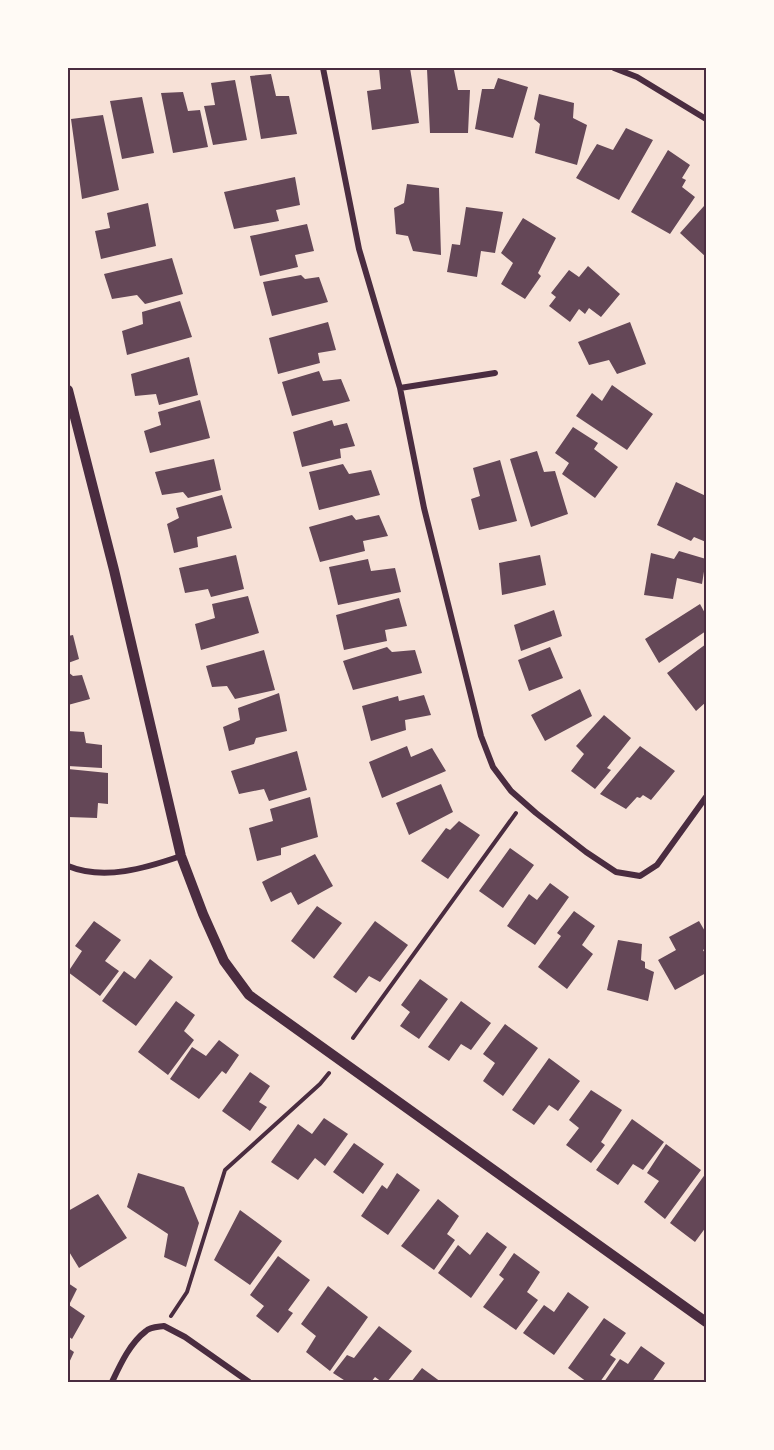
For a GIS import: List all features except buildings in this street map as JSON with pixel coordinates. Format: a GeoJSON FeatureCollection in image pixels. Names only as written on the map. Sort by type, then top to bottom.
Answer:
{"type":"FeatureCollection","features":[{"type":"Feature","properties":{"kind":"street"},"geometry":{"type":"LineString","coordinates":[[323,68],[359,249],[400,388],[424,508],[481,736],[493,767],[511,791],[524,803],[586,852],[616,872],[640,876],[657,865],[706,796]]}},
{"type":"Feature","properties":{"kind":"street"},"geometry":{"type":"LineString","coordinates":[[614,68],[637,77],[706,119]]}},
{"type":"Feature","properties":{"kind":"street"},"geometry":{"type":"LineString","coordinates":[[400,388],[495,373]]}},
{"type":"Feature","properties":{"kind":"street"},"geometry":{"type":"LineString","coordinates":[[68,390],[117,581],[181,856],[224,961],[249,995],[706,1322]]}},
{"type":"Feature","properties":{"kind":"street"},"geometry":{"type":"LineString","coordinates":[[68,866],[96,872],[134,870],[181,856]]}},
{"type":"Feature","properties":{"kind":"street"},"geometry":{"type":"LineString","coordinates":[[112,1383],[132,1346],[147,1329],[164,1326],[184,1336],[249,1383]]}},
{"type":"Feature","properties":{"kind":"path"},"geometry":{"type":"LineString","coordinates":[[353,1038],[510,819]]}},
{"type":"Feature","properties":{"kind":"path"},"geometry":{"type":"LineString","coordinates":[[164,1326],[187,1292],[225,1170],[321,1084],[328,1073]]}}]}
